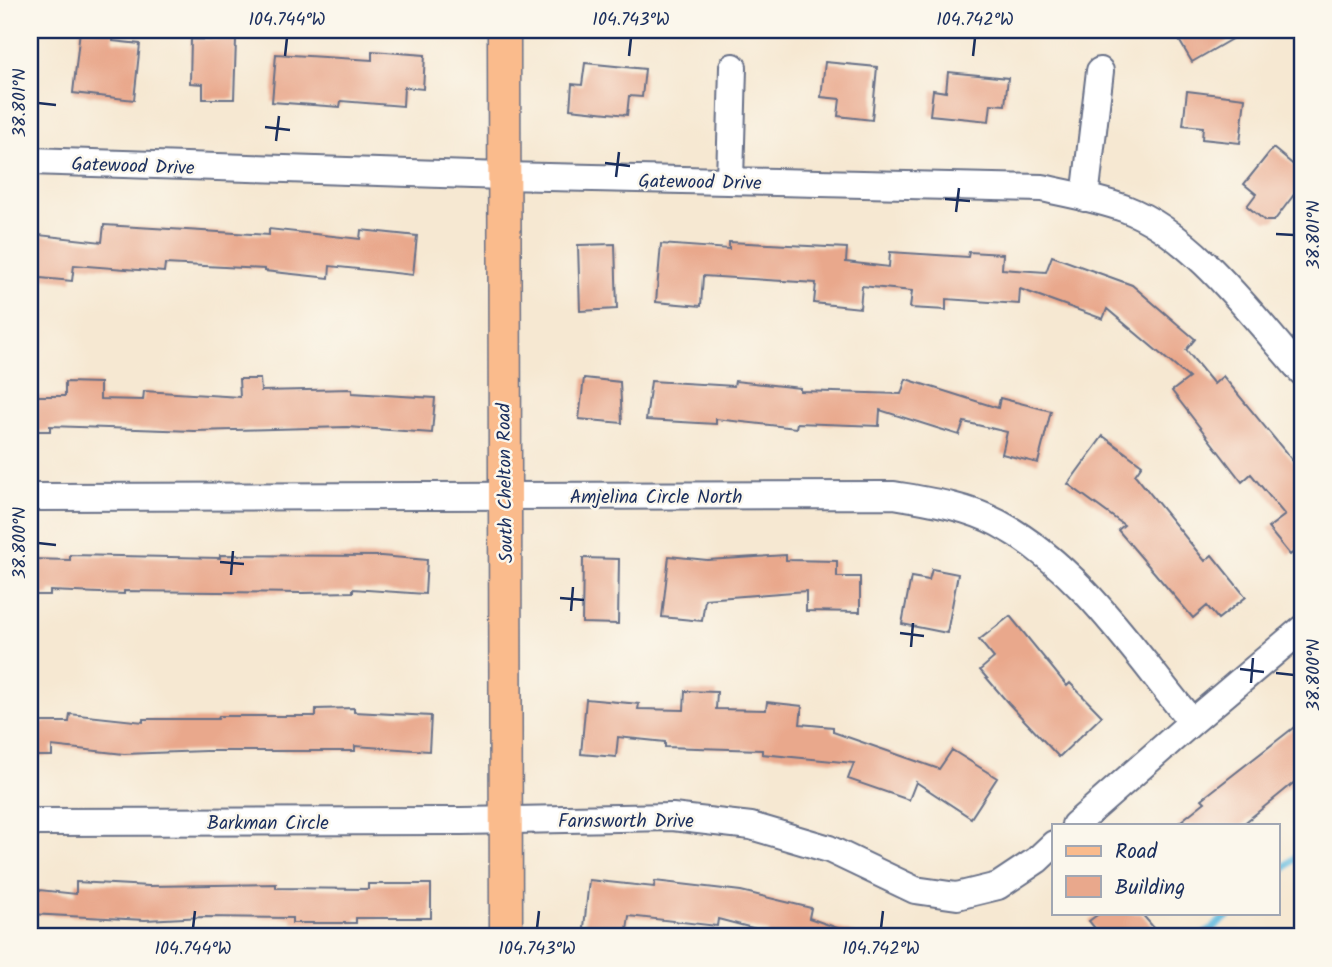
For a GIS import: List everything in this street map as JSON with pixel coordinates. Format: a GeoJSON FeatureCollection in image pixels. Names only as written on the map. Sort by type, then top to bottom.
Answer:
{"type":"FeatureCollection","features":[{"type":"Feature","properties":{"kind":"main road","name":"South Chelton Road"},"geometry":{"type":"LineString","coordinates":[[503,30],[506,937]]}},
{"type":"Feature","properties":{"kind":"street"},"geometry":{"type":"LineString","coordinates":[[730,181],[733,67]]}},
{"type":"Feature","properties":{"kind":"street"},"geometry":{"type":"LineString","coordinates":[[1085,198],[1100,71]]}},
{"type":"Feature","properties":{"kind":"street","name":"Gatewood Drive"},"geometry":{"type":"LineString","coordinates":[[30,161],[503,176],[1042,188],[1127,209],[1171,234],[1214,273],[1302,372]]}},
{"type":"Feature","properties":{"kind":"street","name":"Amjelina Circle North"},"geometry":{"type":"LineString","coordinates":[[30,497],[894,495],[951,505],[996,522],[1038,547],[1093,601],[1192,722]]}},
{"type":"Feature","properties":{"kind":"street"},"geometry":{"type":"LineString","coordinates":[[1076,824],[1302,629]]}},
{"type":"Feature","properties":{"kind":"street","name":"Farnsworth Drive"},"geometry":{"type":"LineString","coordinates":[[507,821],[672,817],[751,826],[829,849],[915,890],[957,896],[998,886],[1037,860],[1052,846]]}},
{"type":"Feature","properties":{"kind":"street","name":"Barkman Circle"},"geometry":{"type":"LineString","coordinates":[[30,822],[507,821]]}},
{"type":"Feature","properties":{"kind":"building"},"geometry":{"type":"Polygon","coordinates":[[[80,30],[114,30],[113,41],[140,44],[134,100],[73,93],[80,30]]]}},
{"type":"Feature","properties":{"kind":"building"},"geometry":{"type":"Polygon","coordinates":[[[1173,30],[1247,30],[1192,62],[1173,30]]]}},
{"type":"Feature","properties":{"kind":"building"},"geometry":{"type":"Polygon","coordinates":[[[191,39],[236,40],[234,99],[203,99],[203,84],[190,83],[191,39]]]}},
{"type":"Feature","properties":{"kind":"building"},"geometry":{"type":"Polygon","coordinates":[[[372,51],[425,55],[423,89],[404,87],[403,106],[341,101],[340,107],[272,102],[276,54],[372,60],[372,51]]]}},
{"type":"Feature","properties":{"kind":"building"},"geometry":{"type":"Polygon","coordinates":[[[825,62],[877,67],[872,120],[838,116],[840,99],[821,97],[825,62]]]}},
{"type":"Feature","properties":{"kind":"building"},"geometry":{"type":"Polygon","coordinates":[[[585,63],[645,69],[642,97],[629,96],[627,115],[570,109],[572,84],[582,85],[585,63]]]}},
{"type":"Feature","properties":{"kind":"building"},"geometry":{"type":"Polygon","coordinates":[[[948,72],[1008,78],[1005,105],[991,104],[989,121],[930,115],[933,90],[946,92],[948,72]]]}},
{"type":"Feature","properties":{"kind":"building"},"geometry":{"type":"Polygon","coordinates":[[[1187,91],[1245,98],[1240,143],[1202,139],[1203,127],[1183,125],[1187,91]]]}},
{"type":"Feature","properties":{"kind":"building"},"geometry":{"type":"Polygon","coordinates":[[[1273,148],[1302,172],[1302,184],[1274,221],[1265,221],[1247,206],[1256,194],[1244,184],[1273,148]]]}},
{"type":"Feature","properties":{"kind":"building"},"geometry":{"type":"Polygon","coordinates":[[[104,225],[269,235],[269,229],[360,239],[361,230],[417,236],[413,275],[330,266],[329,278],[265,269],[165,264],[164,272],[74,265],[72,281],[30,277],[30,234],[102,242],[104,225]]]}},
{"type":"Feature","properties":{"kind":"building"},"geometry":{"type":"Polygon","coordinates":[[[729,242],[847,248],[846,262],[889,267],[890,252],[968,257],[969,252],[1003,254],[1002,269],[1046,272],[1052,256],[1132,285],[1195,339],[1186,350],[1214,384],[1223,376],[1302,472],[1302,545],[1290,555],[1268,528],[1285,515],[1251,474],[1242,482],[1172,391],[1189,378],[1107,309],[1103,319],[1020,289],[1019,304],[946,299],[946,310],[910,308],[912,291],[862,286],[860,308],[814,303],[816,283],[703,276],[701,306],[656,302],[661,244],[729,249],[729,242]]]}},
{"type":"Feature","properties":{"kind":"building"},"geometry":{"type":"Polygon","coordinates":[[[615,244],[617,309],[580,311],[578,245],[615,244]]]}},
{"type":"Feature","properties":{"kind":"building"},"geometry":{"type":"Polygon","coordinates":[[[584,378],[620,382],[622,423],[579,419],[584,378]]]}},
{"type":"Feature","properties":{"kind":"building"},"geometry":{"type":"Polygon","coordinates":[[[239,379],[260,379],[261,391],[352,389],[352,393],[435,398],[432,433],[347,427],[194,431],[50,426],[50,431],[30,431],[30,396],[65,396],[65,382],[100,383],[100,399],[143,400],[144,391],[240,397],[239,379]]]}},
{"type":"Feature","properties":{"kind":"building"},"geometry":{"type":"Polygon","coordinates":[[[906,379],[998,408],[1000,398],[1051,411],[1038,463],[1002,454],[1007,432],[964,422],[959,435],[880,410],[879,426],[797,423],[796,428],[716,419],[716,424],[646,420],[651,381],[734,386],[735,381],[800,388],[800,391],[901,394],[906,379]]]}},
{"type":"Feature","properties":{"kind":"building"},"geometry":{"type":"Polygon","coordinates":[[[1103,436],[1142,465],[1135,475],[1205,561],[1212,555],[1246,597],[1218,619],[1207,606],[1193,618],[1118,530],[1124,525],[1068,484],[1103,436]]]}},
{"type":"Feature","properties":{"kind":"building"},"geometry":{"type":"Polygon","coordinates":[[[70,555],[220,558],[220,555],[381,556],[427,560],[425,594],[353,589],[353,592],[302,593],[124,591],[124,594],[50,591],[50,595],[30,595],[30,559],[70,560],[70,555]]]}},
{"type":"Feature","properties":{"kind":"building"},"geometry":{"type":"Polygon","coordinates":[[[786,555],[786,560],[837,561],[837,577],[860,577],[860,612],[806,611],[806,591],[705,599],[702,621],[662,617],[669,556],[707,560],[786,555]]]}},
{"type":"Feature","properties":{"kind":"building"},"geometry":{"type":"Polygon","coordinates":[[[583,558],[619,559],[618,624],[582,623],[583,558]]]}},
{"type":"Feature","properties":{"kind":"building"},"geometry":{"type":"Polygon","coordinates":[[[932,569],[958,574],[947,633],[902,624],[911,577],[929,580],[932,569]]]}},
{"type":"Feature","properties":{"kind":"building"},"geometry":{"type":"Polygon","coordinates":[[[1010,616],[1067,686],[1070,683],[1102,716],[1059,757],[980,670],[994,658],[979,640],[1010,616]]]}},
{"type":"Feature","properties":{"kind":"building"},"geometry":{"type":"Polygon","coordinates":[[[685,691],[717,692],[716,709],[766,710],[767,702],[802,706],[800,724],[833,727],[833,732],[939,769],[952,750],[997,778],[971,818],[916,782],[909,800],[848,779],[854,763],[762,754],[762,750],[665,747],[665,742],[618,737],[616,757],[581,754],[586,699],[639,704],[638,709],[684,710],[685,691]]]}},
{"type":"Feature","properties":{"kind":"building"},"geometry":{"type":"Polygon","coordinates":[[[354,708],[354,712],[431,716],[429,751],[355,746],[355,751],[124,754],[52,746],[52,756],[30,756],[30,722],[69,722],[70,714],[143,722],[143,719],[218,719],[219,716],[316,716],[316,709],[354,708]]]}},
{"type":"Feature","properties":{"kind":"building"},"geometry":{"type":"Polygon","coordinates":[[[1302,721],[1302,776],[1243,824],[1177,824],[1205,802],[1202,799],[1302,721]]]}},
{"type":"Feature","properties":{"kind":"building"},"geometry":{"type":"Polygon","coordinates":[[[589,880],[654,887],[655,881],[741,891],[811,908],[809,918],[855,934],[854,937],[767,937],[768,932],[718,919],[717,926],[629,916],[626,937],[583,937],[589,880]]]}},
{"type":"Feature","properties":{"kind":"building"},"geometry":{"type":"Polygon","coordinates":[[[76,882],[149,886],[276,884],[276,888],[368,889],[368,884],[431,884],[431,918],[356,918],[356,923],[292,923],[292,918],[204,917],[145,920],[30,914],[30,889],[76,894],[76,882]]]}},
{"type":"Feature","properties":{"kind":"building"},"geometry":{"type":"Polygon","coordinates":[[[1099,914],[1142,914],[1154,928],[1143,937],[1102,937],[1089,921],[1099,914]]]}},
{"type":"Feature","properties":{"kind":"waterway"},"geometry":{"type":"LineString","coordinates":[[1280,871],[1302,852]]}},
{"type":"Feature","properties":{"kind":"waterway"},"geometry":{"type":"LineString","coordinates":[[1202,937],[1230,914]]}}]}
